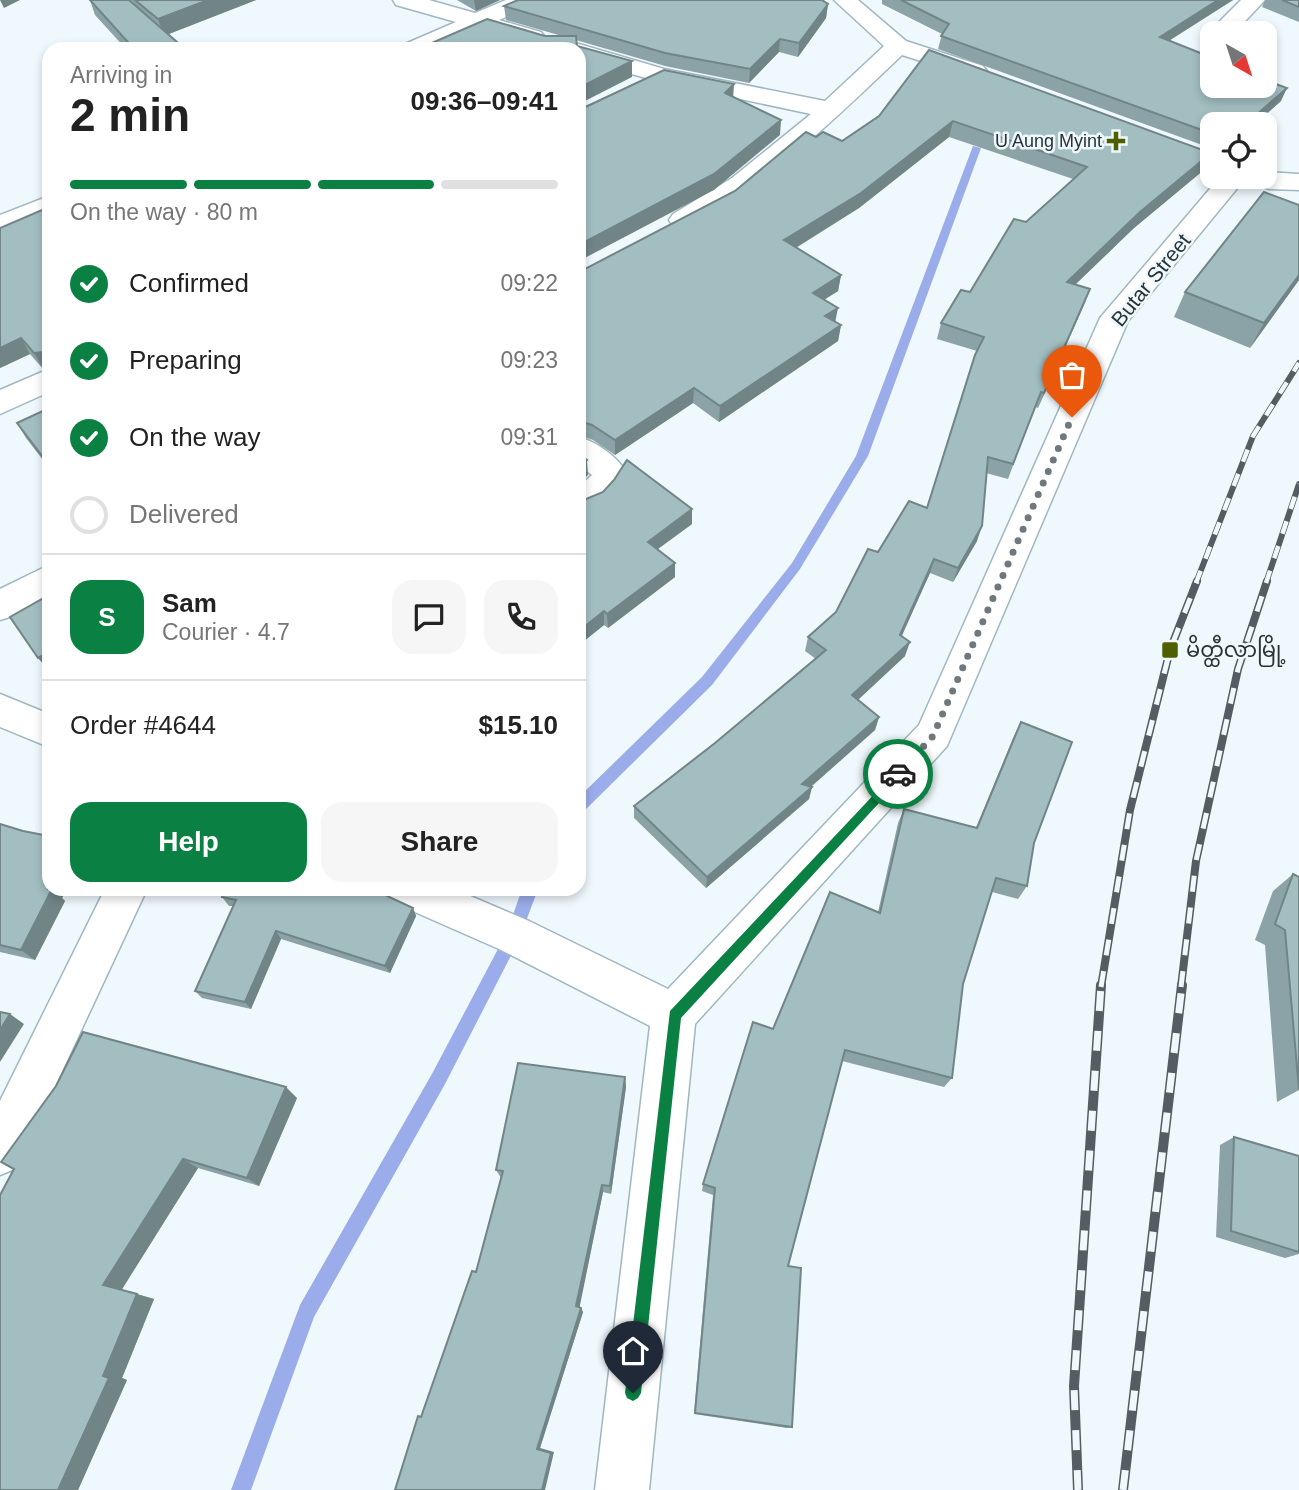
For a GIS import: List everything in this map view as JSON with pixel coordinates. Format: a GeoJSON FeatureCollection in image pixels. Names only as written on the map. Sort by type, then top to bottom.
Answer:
{"type":"FeatureCollection","features":[{"type":"Feature","properties":{"kind":"street"},"geometry":{"type":"LineString","coordinates":[[404,0],[548,42]]}},
{"type":"Feature","properties":{"kind":"street"},"geometry":{"type":"LineString","coordinates":[[429,42],[525,0]]}},
{"type":"Feature","properties":{"kind":"street"},"geometry":{"type":"LineString","coordinates":[[845,0],[898,46],[996,79]]}},
{"type":"Feature","properties":{"kind":"street"},"geometry":{"type":"LineString","coordinates":[[1233,21],[1254,0]]}},
{"type":"Feature","properties":{"kind":"street"},"geometry":{"type":"LineString","coordinates":[[664,230],[724,198],[830,110],[898,46]]}},
{"type":"Feature","properties":{"kind":"street"},"geometry":{"type":"LineString","coordinates":[[586,53],[660,75],[830,110]]}},
{"type":"Feature","properties":{"kind":"street"},"geometry":{"type":"LineString","coordinates":[[625,93],[660,75]]}},
{"type":"Feature","properties":{"kind":"street"},"geometry":{"type":"LineString","coordinates":[[1277,181],[1299,181]]}},
{"type":"Feature","properties":{"kind":"street","name":"Butar Street"},"geometry":{"type":"LineString","coordinates":[[674,1015],[933,736],[1115,318],[1224,189]]}},
{"type":"Feature","properties":{"kind":"street"},"geometry":{"type":"LineString","coordinates":[[0,225],[42,207]]}},
{"type":"Feature","properties":{"kind":"street"},"geometry":{"type":"LineString","coordinates":[[0,403],[42,382]]}},
{"type":"Feature","properties":{"kind":"street"},"geometry":{"type":"LineString","coordinates":[[586,453],[610,472],[601,489],[586,499]]}},
{"type":"Feature","properties":{"kind":"street"},"geometry":{"type":"LineString","coordinates":[[0,606],[42,582]]}},
{"type":"Feature","properties":{"kind":"street"},"geometry":{"type":"LineString","coordinates":[[0,710],[42,728]]}},
{"type":"Feature","properties":{"kind":"street"},"geometry":{"type":"LineString","coordinates":[[0,1152],[123,896]]}},
{"type":"Feature","properties":{"kind":"street"},"geometry":{"type":"LineString","coordinates":[[423,896],[514,935],[674,1015],[622,1490]]}},
{"type":"Feature","properties":{"kind":"building"},"geometry":{"type":"Polygon","coordinates":[[[90,0],[129,0],[177,42],[128,42],[90,0]]]}},
{"type":"Feature","properties":{"kind":"building"},"geometry":{"type":"Polygon","coordinates":[[[135,0],[208,0],[158,19],[135,0]]]}},
{"type":"Feature","properties":{"kind":"building"},"geometry":{"type":"Polygon","coordinates":[[[518,0],[822,0],[828,4],[799,43],[780,39],[750,69],[665,53],[504,6],[518,0]]]}},
{"type":"Feature","properties":{"kind":"building"},"geometry":{"type":"Polygon","coordinates":[[[901,0],[1218,0],[1160,37],[1200,53],[1200,98],[1276,98],[1260,112],[1200,112],[1200,129],[941,36],[949,24],[901,0]]]}},
{"type":"Feature","properties":{"kind":"building"},"geometry":{"type":"Polygon","coordinates":[[[1282,0],[1299,0],[1299,7],[1282,0]]]}},
{"type":"Feature","properties":{"kind":"building"},"geometry":{"type":"Polygon","coordinates":[[[487,19],[545,36],[576,36],[577,42],[434,42],[487,19]]]}},
{"type":"Feature","properties":{"kind":"building"},"geometry":{"type":"Polygon","coordinates":[[[586,48],[632,61],[586,84],[586,48]]]}},
{"type":"Feature","properties":{"kind":"building"},"geometry":{"type":"Polygon","coordinates":[[[929,50],[1200,149],[1200,162],[1140,212],[1067,282],[1090,289],[1044,393],[1041,392],[1013,464],[988,457],[982,526],[958,568],[934,559],[900,635],[910,642],[852,695],[879,717],[802,784],[812,787],[707,877],[634,806],[715,743],[826,650],[808,637],[836,612],[868,549],[878,552],[909,501],[927,508],[975,355],[984,337],[941,323],[961,290],[970,292],[1014,219],[1026,222],[1087,167],[953,121],[861,193],[784,240],[841,275],[813,293],[838,308],[825,316],[841,325],[720,406],[694,388],[615,440],[586,423],[586,268],[735,191],[806,132],[816,137],[823,132],[842,141],[879,116],[929,50]]]}},
{"type":"Feature","properties":{"kind":"building"},"geometry":{"type":"Polygon","coordinates":[[[664,70],[734,84],[725,93],[781,120],[714,174],[586,241],[586,107],[664,70]]]}},
{"type":"Feature","properties":{"kind":"building"},"geometry":{"type":"Polygon","coordinates":[[[1278,85],[1287,88],[1278,96],[1278,85]]]}},
{"type":"Feature","properties":{"kind":"building"},"geometry":{"type":"Polygon","coordinates":[[[1264,192],[1299,205],[1299,275],[1264,323],[1185,292],[1264,192]]]}},
{"type":"Feature","properties":{"kind":"building"},"geometry":{"type":"Polygon","coordinates":[[[42,210],[42,352],[34,353],[21,338],[0,348],[0,228],[42,210]]]}},
{"type":"Feature","properties":{"kind":"building"},"geometry":{"type":"Polygon","coordinates":[[[42,411],[42,456],[17,423],[42,411]]]}},
{"type":"Feature","properties":{"kind":"building"},"geometry":{"type":"Polygon","coordinates":[[[627,460],[692,509],[648,542],[675,563],[607,614],[604,611],[586,625],[586,499],[603,492],[627,460]]]}},
{"type":"Feature","properties":{"kind":"building"},"geometry":{"type":"Polygon","coordinates":[[[42,599],[42,656],[38,658],[10,617],[42,599]]]}},
{"type":"Feature","properties":{"kind":"building"},"geometry":{"type":"Polygon","coordinates":[[[1021,722],[1072,742],[1034,843],[1027,886],[996,878],[963,984],[952,1078],[845,1050],[788,1266],[801,1268],[792,1427],[695,1413],[715,1188],[703,1184],[753,1022],[773,1029],[830,892],[880,913],[904,809],[977,828],[1021,722]]]}},
{"type":"Feature","properties":{"kind":"building"},"geometry":{"type":"Polygon","coordinates":[[[0,824],[42,835],[42,896],[48,896],[21,950],[0,945],[0,824]]]}},
{"type":"Feature","properties":{"kind":"building"},"geometry":{"type":"Polygon","coordinates":[[[1293,874],[1299,877],[1299,1090],[1285,930],[1275,924],[1293,874]]]}},
{"type":"Feature","properties":{"kind":"building"},"geometry":{"type":"Polygon","coordinates":[[[387,896],[413,908],[385,966],[276,931],[245,1002],[195,991],[236,900],[222,897],[387,896]]]}},
{"type":"Feature","properties":{"kind":"building"},"geometry":{"type":"Polygon","coordinates":[[[0,1012],[10,1014],[0,1030],[0,1012]]]}},
{"type":"Feature","properties":{"kind":"building"},"geometry":{"type":"Polygon","coordinates":[[[83,1032],[286,1087],[247,1178],[183,1159],[103,1285],[137,1294],[103,1376],[109,1378],[58,1490],[0,1490],[0,1195],[14,1169],[1,1162],[56,1086],[83,1032]]]}},
{"type":"Feature","properties":{"kind":"building"},"geometry":{"type":"Polygon","coordinates":[[[518,1063],[625,1077],[610,1186],[602,1185],[576,1306],[581,1308],[537,1449],[551,1453],[542,1490],[395,1490],[418,1416],[421,1417],[472,1271],[476,1272],[503,1171],[496,1170],[518,1063]]]}},
{"type":"Feature","properties":{"kind":"building"},"geometry":{"type":"Polygon","coordinates":[[[1234,1137],[1299,1156],[1299,1252],[1231,1231],[1234,1137]]]}},
{"type":"Feature","properties":{"kind":"waterway"},"geometry":{"type":"LineString","coordinates":[[586,800],[707,681],[796,566],[862,456],[976,148]]}},
{"type":"Feature","properties":{"kind":"waterway"},"geometry":{"type":"LineString","coordinates":[[241,1490],[307,1312],[439,1078],[514,935],[528,896]]}},
{"type":"Feature","properties":{"kind":"railway"},"geometry":{"type":"LineString","coordinates":[[1196,583],[1253,436],[1299,363]]}},
{"type":"Feature","properties":{"kind":"railway"},"geometry":{"type":"LineString","coordinates":[[1266,583],[1299,484]]}},
{"type":"Feature","properties":{"kind":"railway"},"geometry":{"type":"LineString","coordinates":[[1101,987],[1130,810],[1170,650],[1197,581]]}},
{"type":"Feature","properties":{"kind":"railway"},"geometry":{"type":"LineString","coordinates":[[1181,987],[1196,861],[1238,669],[1267,581]]}},
{"type":"Feature","properties":{"kind":"railway"},"geometry":{"type":"LineString","coordinates":[[1078,1490],[1074,1386],[1101,985]]}},
{"type":"Feature","properties":{"kind":"railway"},"geometry":{"type":"LineString","coordinates":[[1123,1490],[1182,985]]}},
{"type":"Feature","properties":{"kind":"way so far"},"geometry":{"type":"LineString","coordinates":[[898,774],[933,736],[1072,417]]}},
{"type":"Feature","properties":{"kind":"place","name":"U Aung Myint"},"geometry":{"type":"Point","coordinates":[1116,141]}},
{"type":"Feature","properties":{"kind":"place","name":"မိတ္ထီလာမြို့"},"geometry":{"type":"Point","coordinates":[1170,650]}},
{"type":"Feature","properties":{"kind":"route"},"geometry":{"type":"LineString","coordinates":[[633,1393],[674,1015],[898,774]]}}]}
